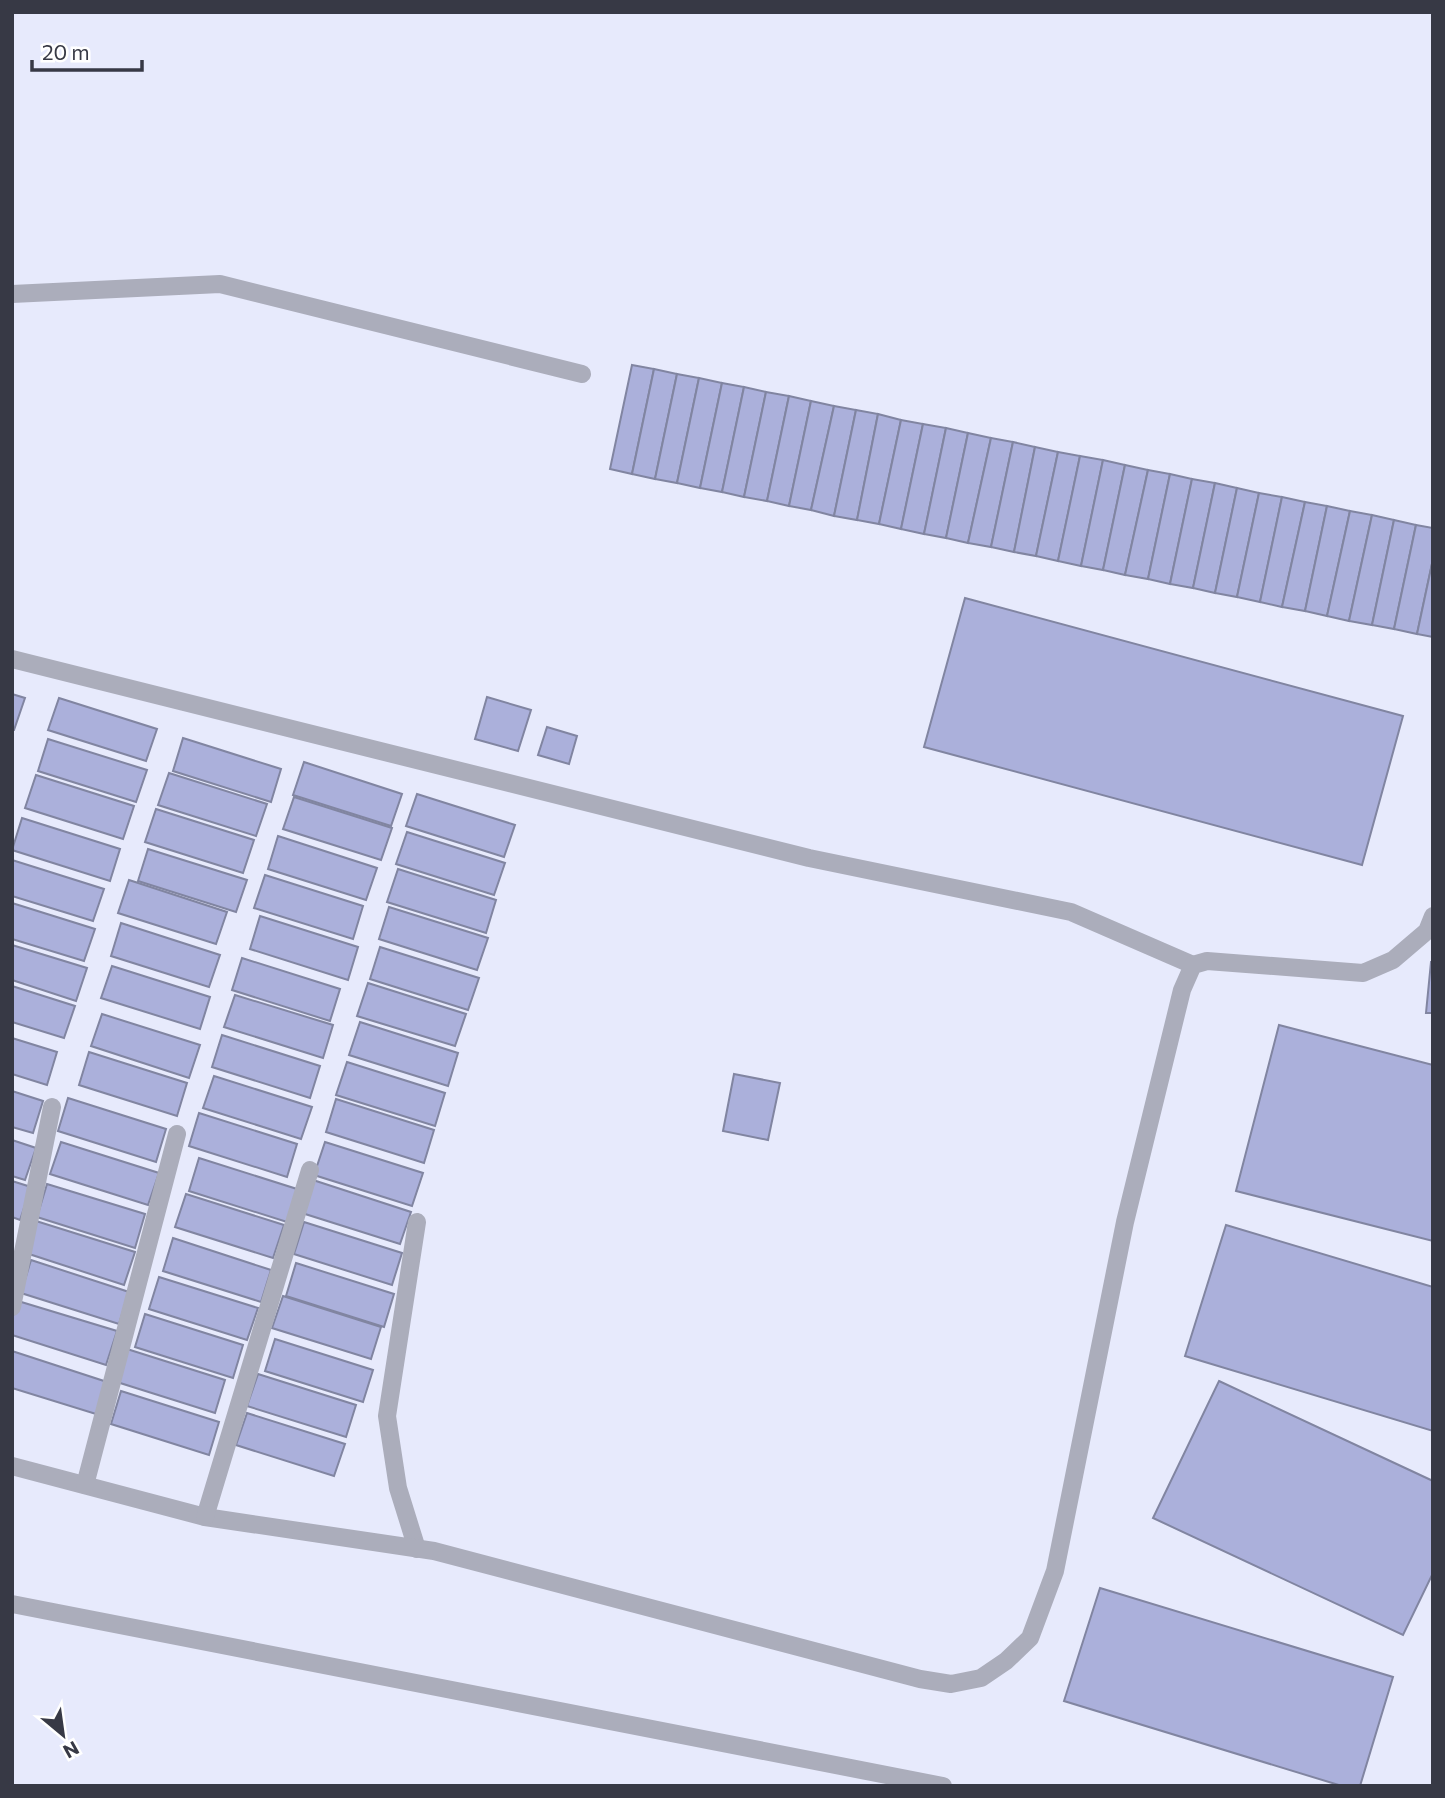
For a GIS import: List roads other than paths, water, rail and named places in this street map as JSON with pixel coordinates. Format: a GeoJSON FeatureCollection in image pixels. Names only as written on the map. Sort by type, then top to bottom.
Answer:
{"type":"FeatureCollection","features":[{"type":"Feature","properties":{"kind":"lane"},"geometry":{"type":"LineString","coordinates":[[12,294],[220,284],[582,374]]}},
{"type":"Feature","properties":{"kind":"lane"},"geometry":{"type":"LineString","coordinates":[[12,659],[809,858],[1071,912],[1193,965],[1220,961],[1363,973],[1393,960],[1427,930],[1433,916]]}},
{"type":"Feature","properties":{"kind":"lane"},"geometry":{"type":"LineString","coordinates":[[12,1466],[205,1517],[417,1549],[920,1679],[951,1684],[981,1678],[1006,1661],[1030,1638],[1055,1571],[1125,1222],[1182,990],[1193,965]]}},
{"type":"Feature","properties":{"kind":"lane"},"geometry":{"type":"LineString","coordinates":[[12,1307],[52,1107]]}},
{"type":"Feature","properties":{"kind":"lane"},"geometry":{"type":"LineString","coordinates":[[85,1485],[177,1134]]}},
{"type":"Feature","properties":{"kind":"lane"},"geometry":{"type":"LineString","coordinates":[[205,1517],[310,1170]]}},
{"type":"Feature","properties":{"kind":"lane"},"geometry":{"type":"LineString","coordinates":[[416,1222],[387,1416],[398,1488],[417,1549]]}},
{"type":"Feature","properties":{"kind":"lane"},"geometry":{"type":"LineString","coordinates":[[12,1604],[943,1786]]}}]}
